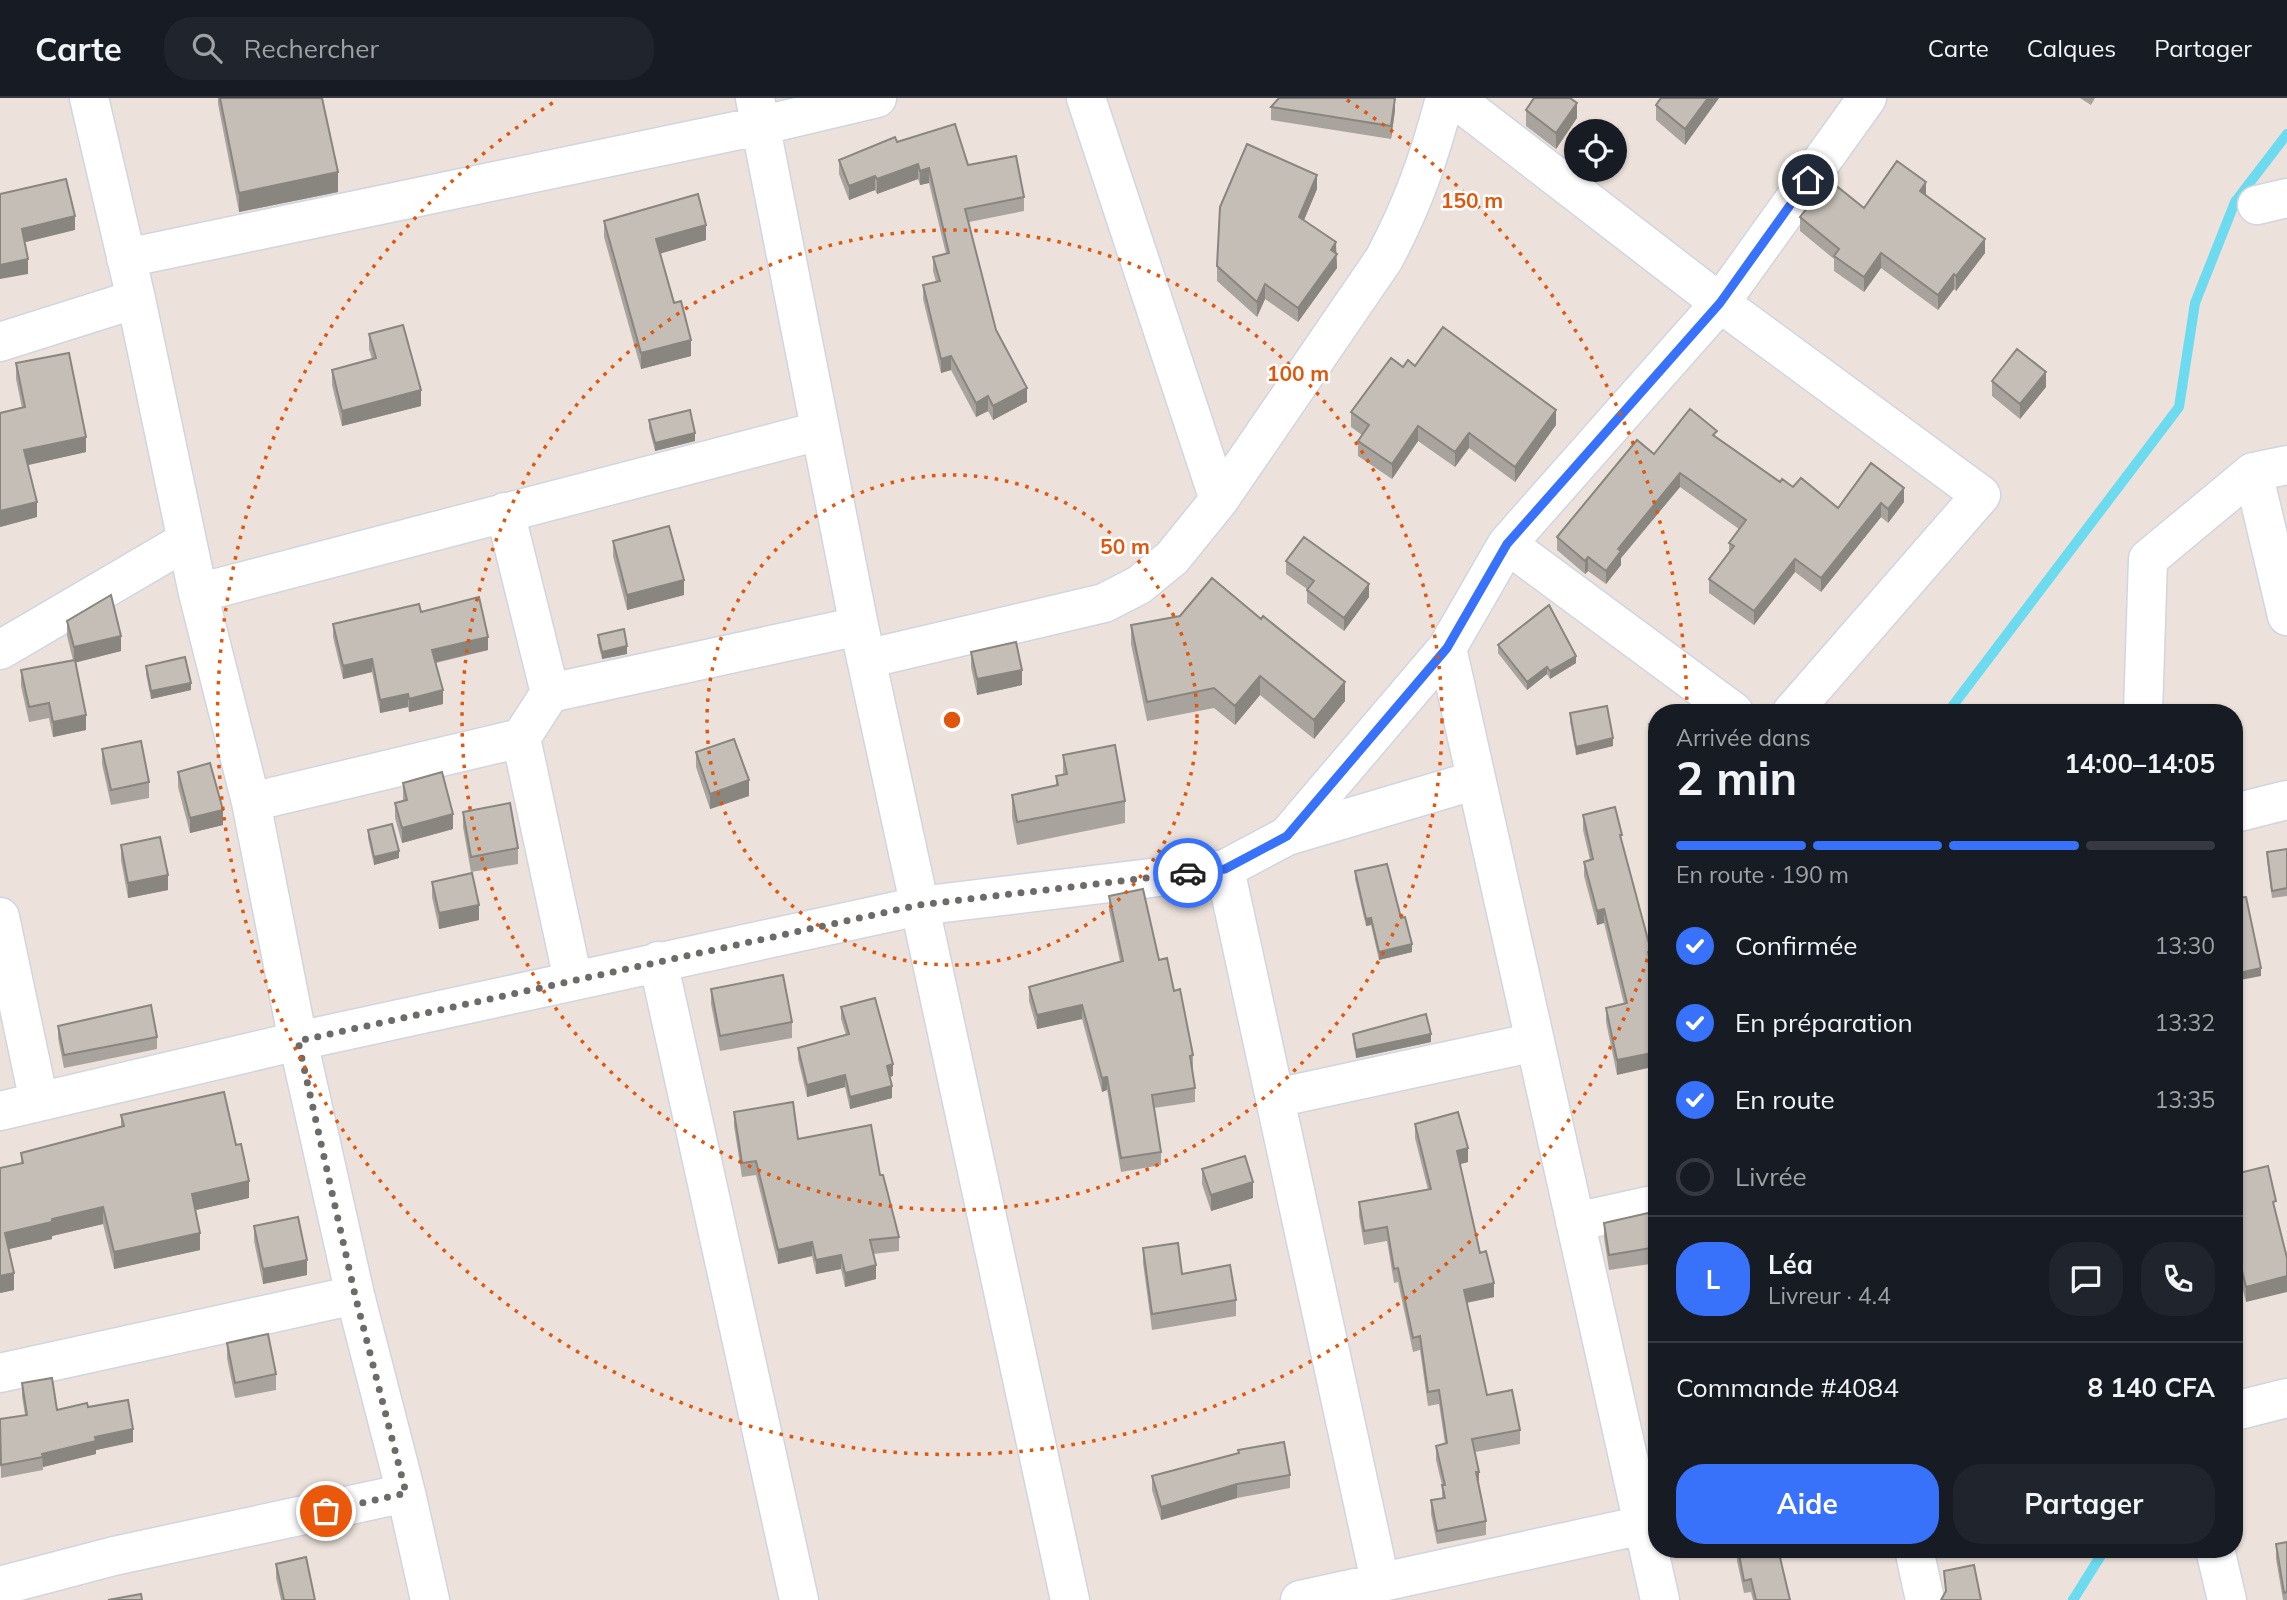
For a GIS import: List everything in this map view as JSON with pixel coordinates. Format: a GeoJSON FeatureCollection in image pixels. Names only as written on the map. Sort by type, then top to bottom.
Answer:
{"type":"FeatureCollection","features":[{"type":"Feature","properties":{"kind":"street"},"geometry":{"type":"LineString","coordinates":[[89,98],[136,299],[186,541],[251,802],[298,1041],[355,1295],[406,1493],[430,1600]]}},
{"type":"Feature","properties":{"kind":"street"},"geometry":{"type":"LineString","coordinates":[[126,258],[757,112],[877,98]]}},
{"type":"Feature","properties":{"kind":"street"},"geometry":{"type":"LineString","coordinates":[[1086,98],[1219,500]]}},
{"type":"Feature","properties":{"kind":"street"},"geometry":{"type":"LineString","coordinates":[[550,693],[1104,603],[1139,585],[1172,558],[1219,500],[1384,259],[1406,217],[1428,162],[1445,98]]}},
{"type":"Feature","properties":{"kind":"street"},"geometry":{"type":"LineString","coordinates":[[1454,98],[1720,303],[1981,495],[1799,704]]}},
{"type":"Feature","properties":{"kind":"street"},"geometry":{"type":"LineString","coordinates":[[1287,836],[1447,648],[1507,544],[1720,303],[1867,98]]}},
{"type":"Feature","properties":{"kind":"street"},"geometry":{"type":"LineString","coordinates":[[757,112],[862,642],[1070,1600]]}},
{"type":"Feature","properties":{"kind":"street"},"geometry":{"type":"LineString","coordinates":[[0,342],[136,299]]}},
{"type":"Feature","properties":{"kind":"street"},"geometry":{"type":"LineString","coordinates":[[198,593],[819,431]]}},
{"type":"Feature","properties":{"kind":"street"},"geometry":{"type":"LineString","coordinates":[[2143,704],[2148,559],[2270,469],[2287,616]]}},
{"type":"Feature","properties":{"kind":"street"},"geometry":{"type":"LineString","coordinates":[[251,802],[521,738],[550,693],[505,512]]}},
{"type":"Feature","properties":{"kind":"street"},"geometry":{"type":"LineString","coordinates":[[0,650],[186,541]]}},
{"type":"Feature","properties":{"kind":"street"},"geometry":{"type":"LineString","coordinates":[[1507,544],[1723,704]]}},
{"type":"Feature","properties":{"kind":"street"},"geometry":{"type":"LineString","coordinates":[[1447,648],[1648,1547]]}},
{"type":"Feature","properties":{"kind":"street"},"geometry":{"type":"LineString","coordinates":[[521,738],[573,980]]}},
{"type":"Feature","properties":{"kind":"street"},"geometry":{"type":"LineString","coordinates":[[0,1111],[298,1041],[919,905],[1225,869],[1287,836],[1476,780]]}},
{"type":"Feature","properties":{"kind":"street"},"geometry":{"type":"LineString","coordinates":[[2243,811],[2287,800]]}},
{"type":"Feature","properties":{"kind":"street"},"geometry":{"type":"LineString","coordinates":[[1225,869],[1380,1581]]}},
{"type":"Feature","properties":{"kind":"street"},"geometry":{"type":"LineString","coordinates":[[0,917],[40,1102]]}},
{"type":"Feature","properties":{"kind":"street"},"geometry":{"type":"LineString","coordinates":[[658,961],[799,1600]]}},
{"type":"Feature","properties":{"kind":"street"},"geometry":{"type":"LineString","coordinates":[[1276,1098],[1535,1042]]}},
{"type":"Feature","properties":{"kind":"street"},"geometry":{"type":"LineString","coordinates":[[1575,1222],[1648,1206]]}},
{"type":"Feature","properties":{"kind":"street"},"geometry":{"type":"LineString","coordinates":[[0,1373],[355,1295]]}},
{"type":"Feature","properties":{"kind":"street"},"geometry":{"type":"LineString","coordinates":[[2243,1409],[2287,1398]]}},
{"type":"Feature","properties":{"kind":"street"},"geometry":{"type":"LineString","coordinates":[[0,1586],[114,1556],[406,1493]]}},
{"type":"Feature","properties":{"kind":"street"},"geometry":{"type":"LineString","coordinates":[[1300,1600],[1643,1525]]}},
{"type":"Feature","properties":{"kind":"street"},"geometry":{"type":"LineString","coordinates":[[1650,1558],[1660,1600]]}},
{"type":"Feature","properties":{"kind":"street"},"geometry":{"type":"LineString","coordinates":[[1916,1558],[1925,1600]]}},
{"type":"Feature","properties":{"kind":"street"},"geometry":{"type":"LineString","coordinates":[[2217,1558],[2227,1600]]}},
{"type":"Feature","properties":{"kind":"building"},"geometry":{"type":"Polygon","coordinates":[[[220,98],[322,98],[338,172],[239,193],[220,98]]]}},
{"type":"Feature","properties":{"kind":"building"},"geometry":{"type":"Polygon","coordinates":[[[1279,98],[1395,98],[1391,126],[1271,107],[1279,98]]]}},
{"type":"Feature","properties":{"kind":"building"},"geometry":{"type":"Polygon","coordinates":[[[1534,98],[1570,98],[1577,103],[1556,133],[1526,110],[1534,98]]]}},
{"type":"Feature","properties":{"kind":"building"},"geometry":{"type":"Polygon","coordinates":[[[1661,98],[1708,98],[1685,129],[1656,105],[1661,98]]]}},
{"type":"Feature","properties":{"kind":"building"},"geometry":{"type":"Polygon","coordinates":[[[955,124],[968,165],[1016,156],[1024,197],[965,209],[996,330],[1027,388],[993,406],[988,396],[976,403],[951,356],[941,359],[923,285],[940,281],[933,257],[949,253],[929,168],[920,171],[918,164],[849,186],[839,160],[895,137],[897,142],[955,124]]]}},
{"type":"Feature","properties":{"kind":"building"},"geometry":{"type":"Polygon","coordinates":[[[1247,144],[1317,175],[1299,217],[1336,242],[1331,250],[1337,254],[1298,308],[1265,284],[1257,302],[1217,266],[1220,207],[1247,144]]]}},
{"type":"Feature","properties":{"kind":"building"},"geometry":{"type":"Polygon","coordinates":[[[1897,161],[1926,182],[1920,191],[1985,239],[1938,295],[1881,253],[1864,277],[1834,256],[1839,249],[1800,217],[1829,180],[1864,208],[1897,161]]]}},
{"type":"Feature","properties":{"kind":"building"},"geometry":{"type":"Polygon","coordinates":[[[66,179],[75,216],[22,229],[28,259],[0,265],[0,194],[66,179]]]}},
{"type":"Feature","properties":{"kind":"building"},"geometry":{"type":"Polygon","coordinates":[[[698,194],[706,225],[656,239],[674,303],[681,301],[691,340],[641,353],[604,221],[698,194]]]}},
{"type":"Feature","properties":{"kind":"building"},"geometry":{"type":"Polygon","coordinates":[[[403,325],[421,390],[342,411],[332,370],[376,358],[369,334],[403,325]]]}},
{"type":"Feature","properties":{"kind":"building"},"geometry":{"type":"Polygon","coordinates":[[[1443,327],[1556,410],[1515,467],[1469,433],[1455,452],[1418,426],[1392,464],[1358,441],[1369,425],[1351,412],[1391,358],[1403,367],[1408,360],[1415,366],[1443,327]]]}},
{"type":"Feature","properties":{"kind":"building"},"geometry":{"type":"Polygon","coordinates":[[[2017,349],[2046,372],[2020,404],[1992,381],[2017,349]]]}},
{"type":"Feature","properties":{"kind":"building"},"geometry":{"type":"Polygon","coordinates":[[[69,353],[86,437],[24,450],[37,502],[0,511],[0,413],[25,407],[16,363],[69,353]]]}},
{"type":"Feature","properties":{"kind":"building"},"geometry":{"type":"Polygon","coordinates":[[[1690,409],[1717,431],[1713,435],[1780,482],[1782,479],[1793,487],[1801,478],[1838,508],[1871,463],[1904,488],[1888,509],[1881,503],[1821,578],[1795,559],[1754,611],[1709,579],[1734,546],[1729,543],[1746,520],[1680,473],[1618,549],[1621,551],[1606,571],[1588,557],[1585,561],[1557,537],[1637,440],[1654,454],[1690,409]]]}},
{"type":"Feature","properties":{"kind":"building"},"geometry":{"type":"Polygon","coordinates":[[[690,410],[695,433],[655,443],[649,420],[690,410]]]}},
{"type":"Feature","properties":{"kind":"building"},"geometry":{"type":"Polygon","coordinates":[[[669,526],[684,580],[627,595],[613,541],[669,526]]]}},
{"type":"Feature","properties":{"kind":"building"},"geometry":{"type":"Polygon","coordinates":[[[1304,537],[1369,584],[1344,618],[1307,590],[1314,581],[1286,561],[1304,537]]]}},
{"type":"Feature","properties":{"kind":"building"},"geometry":{"type":"Polygon","coordinates":[[[1212,578],[1261,619],[1263,616],[1345,682],[1314,720],[1260,676],[1235,706],[1214,688],[1147,702],[1131,625],[1180,616],[1212,578]]]}},
{"type":"Feature","properties":{"kind":"building"},"geometry":{"type":"Polygon","coordinates":[[[111,595],[121,636],[74,647],[67,621],[111,595]]]}},
{"type":"Feature","properties":{"kind":"building"},"geometry":{"type":"Polygon","coordinates":[[[479,597],[488,637],[432,650],[443,690],[409,699],[408,694],[380,700],[372,659],[343,666],[333,624],[419,604],[421,612],[479,597]]]}},
{"type":"Feature","properties":{"kind":"building"},"geometry":{"type":"Polygon","coordinates":[[[1549,605],[1576,656],[1550,671],[1547,667],[1527,682],[1498,645],[1549,605]]]}},
{"type":"Feature","properties":{"kind":"building"},"geometry":{"type":"Polygon","coordinates":[[[624,629],[627,646],[602,652],[598,635],[624,629]]]}},
{"type":"Feature","properties":{"kind":"building"},"geometry":{"type":"Polygon","coordinates":[[[1016,642],[1022,670],[977,679],[971,652],[1016,642]]]}},
{"type":"Feature","properties":{"kind":"building"},"geometry":{"type":"Polygon","coordinates":[[[185,657],[191,683],[151,691],[146,666],[185,657]]]}},
{"type":"Feature","properties":{"kind":"building"},"geometry":{"type":"Polygon","coordinates":[[[75,660],[86,715],[53,722],[49,703],[29,707],[21,670],[75,660]]]}},
{"type":"Feature","properties":{"kind":"building"},"geometry":{"type":"Polygon","coordinates":[[[1607,706],[1613,738],[1576,747],[1570,713],[1607,706]]]}},
{"type":"Feature","properties":{"kind":"building"},"geometry":{"type":"Polygon","coordinates":[[[734,739],[749,780],[710,794],[696,752],[734,739]]]}},
{"type":"Feature","properties":{"kind":"building"},"geometry":{"type":"Polygon","coordinates":[[[141,741],[149,782],[111,790],[102,749],[141,741]]]}},
{"type":"Feature","properties":{"kind":"building"},"geometry":{"type":"Polygon","coordinates":[[[1115,745],[1125,801],[1017,822],[1012,795],[1058,785],[1056,776],[1067,774],[1063,755],[1115,745]]]}},
{"type":"Feature","properties":{"kind":"building"},"geometry":{"type":"Polygon","coordinates":[[[210,763],[223,810],[190,818],[178,772],[210,763]]]}},
{"type":"Feature","properties":{"kind":"building"},"geometry":{"type":"Polygon","coordinates":[[[442,772],[453,814],[402,828],[395,803],[407,800],[403,783],[442,772]]]}},
{"type":"Feature","properties":{"kind":"building"},"geometry":{"type":"Polygon","coordinates":[[[510,803],[518,848],[471,857],[463,812],[510,803]]]}},
{"type":"Feature","properties":{"kind":"building"},"geometry":{"type":"Polygon","coordinates":[[[1615,807],[1648,940],[1648,1054],[1617,1060],[1606,1008],[1627,1003],[1604,909],[1597,911],[1584,862],[1593,859],[1583,815],[1615,807]]]}},
{"type":"Feature","properties":{"kind":"building"},"geometry":{"type":"Polygon","coordinates":[[[392,824],[399,851],[374,857],[368,830],[392,824]]]}},
{"type":"Feature","properties":{"kind":"building"},"geometry":{"type":"Polygon","coordinates":[[[160,837],[168,875],[128,883],[121,845],[160,837]]]}},
{"type":"Feature","properties":{"kind":"building"},"geometry":{"type":"Polygon","coordinates":[[[2287,849],[2287,888],[2272,891],[2267,852],[2287,849]]]}},
{"type":"Feature","properties":{"kind":"building"},"geometry":{"type":"Polygon","coordinates":[[[1387,864],[1401,918],[1405,917],[1412,944],[1379,952],[1371,918],[1366,919],[1355,871],[1387,864]]]}},
{"type":"Feature","properties":{"kind":"building"},"geometry":{"type":"Polygon","coordinates":[[[472,873],[479,905],[439,913],[432,882],[472,873]]]}},
{"type":"Feature","properties":{"kind":"building"},"geometry":{"type":"Polygon","coordinates":[[[1143,889],[1159,960],[1167,958],[1174,991],[1180,989],[1193,1055],[1190,1056],[1195,1088],[1152,1095],[1161,1152],[1121,1158],[1107,1077],[1102,1078],[1082,1005],[1037,1015],[1029,987],[1123,961],[1109,896],[1143,889]]]}},
{"type":"Feature","properties":{"kind":"building"},"geometry":{"type":"Polygon","coordinates":[[[2243,897],[2246,897],[2261,968],[2243,972],[2243,897]]]}},
{"type":"Feature","properties":{"kind":"building"},"geometry":{"type":"Polygon","coordinates":[[[783,975],[792,1022],[720,1036],[711,989],[783,975]]]}},
{"type":"Feature","properties":{"kind":"building"},"geometry":{"type":"Polygon","coordinates":[[[875,998],[893,1064],[887,1066],[892,1086],[850,1097],[845,1075],[807,1085],[798,1048],[849,1034],[841,1007],[875,998]]]}},
{"type":"Feature","properties":{"kind":"building"},"geometry":{"type":"Polygon","coordinates":[[[151,1005],[157,1037],[64,1055],[58,1026],[151,1005]]]}},
{"type":"Feature","properties":{"kind":"building"},"geometry":{"type":"Polygon","coordinates":[[[1426,1014],[1431,1034],[1356,1050],[1353,1034],[1426,1014]]]}},
{"type":"Feature","properties":{"kind":"building"},"geometry":{"type":"Polygon","coordinates":[[[224,1092],[236,1145],[241,1144],[249,1181],[192,1194],[200,1233],[114,1252],[103,1207],[5,1233],[14,1273],[0,1276],[0,1168],[23,1163],[21,1153],[124,1126],[121,1115],[224,1092]]]}},
{"type":"Feature","properties":{"kind":"building"},"geometry":{"type":"Polygon","coordinates":[[[793,1102],[798,1139],[871,1125],[880,1175],[883,1175],[899,1237],[870,1240],[876,1265],[845,1273],[841,1255],[816,1260],[812,1242],[778,1250],[756,1161],[742,1163],[734,1112],[793,1102]]]}},
{"type":"Feature","properties":{"kind":"building"},"geometry":{"type":"Polygon","coordinates":[[[1458,1112],[1468,1148],[1457,1151],[1480,1253],[1486,1251],[1494,1283],[1464,1290],[1487,1395],[1512,1390],[1520,1430],[1472,1439],[1486,1521],[1437,1531],[1431,1500],[1445,1498],[1442,1485],[1445,1485],[1436,1446],[1447,1443],[1439,1390],[1428,1392],[1420,1336],[1413,1338],[1398,1268],[1394,1269],[1387,1227],[1364,1231],[1359,1202],[1431,1189],[1415,1124],[1458,1112]]]}},
{"type":"Feature","properties":{"kind":"building"},"geometry":{"type":"Polygon","coordinates":[[[1245,1156],[1253,1182],[1211,1195],[1202,1169],[1245,1156]]]}},
{"type":"Feature","properties":{"kind":"building"},"geometry":{"type":"Polygon","coordinates":[[[2268,1166],[2276,1201],[2273,1202],[2287,1258],[2287,1276],[2246,1287],[2243,1275],[2243,1172],[2268,1166]]]}},
{"type":"Feature","properties":{"kind":"building"},"geometry":{"type":"Polygon","coordinates":[[[1648,1213],[1648,1248],[1609,1255],[1604,1223],[1648,1213]]]}},
{"type":"Feature","properties":{"kind":"building"},"geometry":{"type":"Polygon","coordinates":[[[298,1217],[307,1260],[263,1269],[254,1226],[298,1217]]]}},
{"type":"Feature","properties":{"kind":"building"},"geometry":{"type":"Polygon","coordinates":[[[1178,1243],[1182,1274],[1230,1265],[1236,1300],[1152,1314],[1143,1248],[1178,1243]]]}},
{"type":"Feature","properties":{"kind":"building"},"geometry":{"type":"Polygon","coordinates":[[[268,1334],[276,1374],[235,1383],[227,1343],[268,1334]]]}},
{"type":"Feature","properties":{"kind":"building"},"geometry":{"type":"Polygon","coordinates":[[[52,1378],[57,1410],[87,1403],[88,1407],[128,1400],[133,1429],[95,1437],[96,1441],[42,1454],[43,1457],[1,1465],[0,1419],[27,1415],[22,1383],[52,1378]]]}},
{"type":"Feature","properties":{"kind":"building"},"geometry":{"type":"Polygon","coordinates":[[[1284,1442],[1290,1475],[1237,1484],[1161,1507],[1152,1476],[1239,1453],[1238,1450],[1284,1442]]]}},
{"type":"Feature","properties":{"kind":"building"},"geometry":{"type":"Polygon","coordinates":[[[2287,1542],[2287,1592],[2284,1593],[2276,1544],[2287,1542]]]}},
{"type":"Feature","properties":{"kind":"building"},"geometry":{"type":"Polygon","coordinates":[[[306,1557],[315,1600],[284,1600],[276,1564],[306,1557]]]}},
{"type":"Feature","properties":{"kind":"building"},"geometry":{"type":"Polygon","coordinates":[[[1740,1558],[1780,1558],[1790,1600],[1756,1600],[1751,1579],[1744,1581],[1740,1558]]]}},
{"type":"Feature","properties":{"kind":"building"},"geometry":{"type":"Polygon","coordinates":[[[1974,1565],[1981,1600],[1941,1600],[1946,1591],[1944,1571],[1974,1565]]]}},
{"type":"Feature","properties":{"kind":"building"},"geometry":{"type":"Polygon","coordinates":[[[141,1594],[142,1600],[108,1600],[141,1594]]]}},
{"type":"Feature","properties":{"kind":"waterway"},"geometry":{"type":"LineString","coordinates":[[1954,704],[2179,407],[2195,303],[2235,202],[2287,134]]}},
{"type":"Feature","properties":{"kind":"waterway"},"geometry":{"type":"LineString","coordinates":[[2073,1600],[2099,1558]]}},
{"type":"Feature","properties":{"kind":"way so far"},"geometry":{"type":"LineString","coordinates":[[326,1511],[406,1493],[355,1295],[298,1041],[919,905],[1188,873]]}},
{"type":"Feature","properties":{"kind":"route"},"geometry":{"type":"LineString","coordinates":[[1188,873],[1225,869],[1287,836],[1447,648],[1507,544],[1720,303],[1808,180]]}}]}
